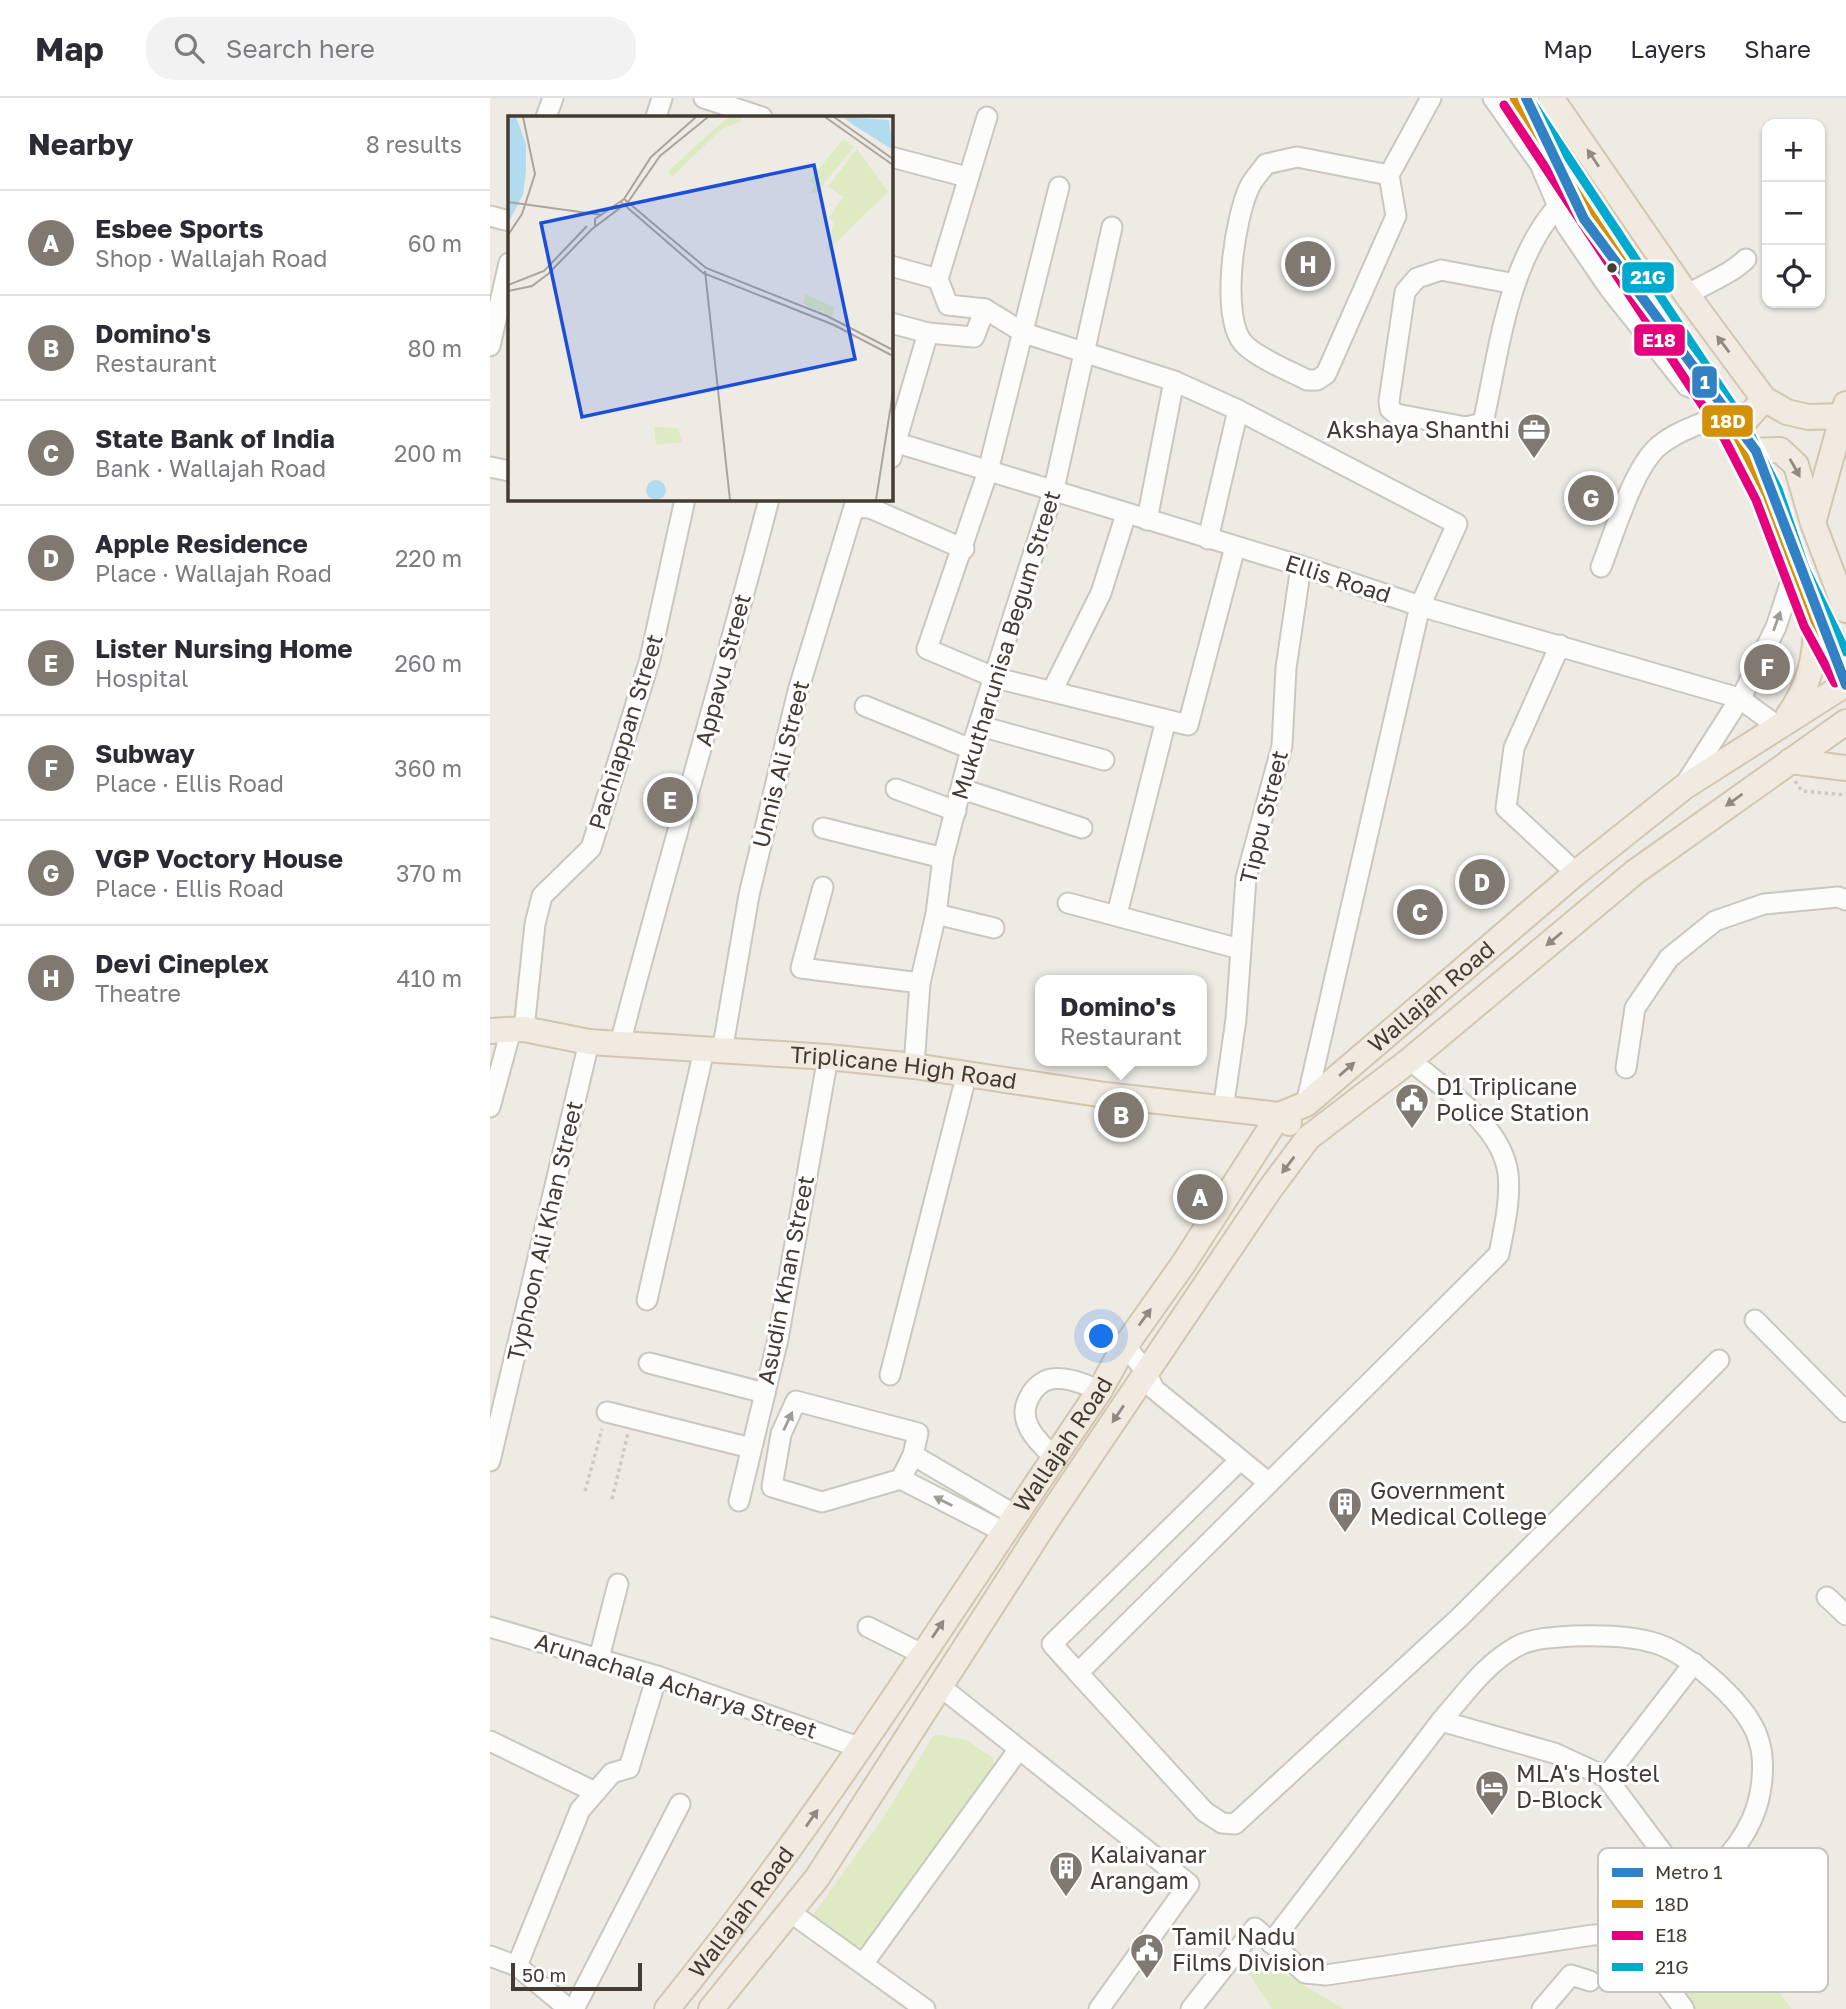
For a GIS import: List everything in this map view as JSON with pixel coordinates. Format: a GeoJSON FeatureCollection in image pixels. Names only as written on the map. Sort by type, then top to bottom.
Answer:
{"type":"FeatureCollection","features":[{"type":"Feature","properties":{"kind":"main road"},"geometry":{"type":"LineString","coordinates":[[1514,98],[1566,196],[1729,423],[1767,495],[1794,572],[1815,621],[1846,677]]}},
{"type":"Feature","properties":{"kind":"main road"},"geometry":{"type":"LineString","coordinates":[[1552,98],[1687,295],[1763,399],[1797,414],[1844,410],[1841,447],[1814,523]]}},
{"type":"Feature","properties":{"kind":"main road"},"geometry":{"type":"LineString","coordinates":[[1729,423],[1763,399]]}},
{"type":"Feature","properties":{"kind":"main road"},"geometry":{"type":"LineString","coordinates":[[1729,423],[1780,450],[1796,465],[1846,610]]}},
{"type":"Feature","properties":{"kind":"main road"},"geometry":{"type":"LineString","coordinates":[[1780,728],[1805,692],[1816,648],[1815,621]]}},
{"type":"Feature","properties":{"kind":"main road","name":"Wallajah Road"},"geometry":{"type":"LineString","coordinates":[[667,2009],[744,1914],[861,1748],[1100,1390],[1125,1345],[1184,1263],[1279,1115],[1306,1104],[1576,873],[1684,787],[1846,684]]}},
{"type":"Feature","properties":{"kind":"main road","name":"Wallajah Road"},"geometry":{"type":"LineString","coordinates":[[711,2009],[817,1878],[1146,1372],[1308,1138],[1410,1060],[1635,872],[1846,722]]}},
{"type":"Feature","properties":{"kind":"main road"},"geometry":{"type":"LineString","coordinates":[[1790,761],[1846,768]]}},
{"type":"Feature","properties":{"kind":"main road","name":"Triplicane High Road"},"geometry":{"type":"LineString","coordinates":[[508,1030],[589,1042],[828,1057],[914,1066],[1223,1110],[1279,1115]]}},
{"type":"Feature","properties":{"kind":"main road"},"geometry":{"type":"LineString","coordinates":[[1279,1115],[1308,1138]]}},
{"type":"Feature","properties":{"kind":"street"},"geometry":{"type":"LineString","coordinates":[[547,116],[553,98]]}},
{"type":"Feature","properties":{"kind":"street"},"geometry":{"type":"LineString","coordinates":[[656,116],[662,98]]}},
{"type":"Feature","properties":{"kind":"street"},"geometry":{"type":"LineString","coordinates":[[704,98],[759,116]]}},
{"type":"Feature","properties":{"kind":"street"},"geometry":{"type":"LineString","coordinates":[[1389,176],[1297,157],[1266,164],[1250,186],[1236,227],[1232,308],[1237,334],[1245,346],[1307,380],[1317,380],[1326,374],[1396,216],[1389,176],[1431,98]]}},
{"type":"Feature","properties":{"kind":"street"},"geometry":{"type":"LineString","coordinates":[[1493,98],[1566,196],[1539,226],[1515,284],[1483,422],[1466,427],[1396,414],[1390,409],[1405,292],[1417,278],[1441,270],[1515,284]]}},
{"type":"Feature","properties":{"kind":"street"},"geometry":{"type":"LineString","coordinates":[[987,117],[938,279],[948,305],[985,309],[1024,333],[1174,381],[1238,410],[1457,524],[1420,606],[1306,1104]]}},
{"type":"Feature","properties":{"kind":"street"},"geometry":{"type":"LineString","coordinates":[[892,157],[967,177]]}},
{"type":"Feature","properties":{"kind":"street"},"geometry":{"type":"LineString","coordinates":[[1059,187],[988,471],[964,549],[927,649],[996,678],[1188,726],[1235,547]]}},
{"type":"Feature","properties":{"kind":"street"},"geometry":{"type":"LineString","coordinates":[[490,216],[508,221]]}},
{"type":"Feature","properties":{"kind":"street","name":"Mukutharunisa Begum Street"},"geometry":{"type":"LineString","coordinates":[[914,1066],[920,983],[936,914],[943,858],[971,749],[996,678],[1054,489],[1112,227]]}},
{"type":"Feature","properties":{"kind":"street"},"geometry":{"type":"LineString","coordinates":[[1687,295],[1712,279],[1735,271],[1746,259]]}},
{"type":"Feature","properties":{"kind":"street"},"geometry":{"type":"LineString","coordinates":[[892,266],[938,279]]}},
{"type":"Feature","properties":{"kind":"street"},"geometry":{"type":"LineString","coordinates":[[490,346],[498,327],[508,269]]}},
{"type":"Feature","properties":{"kind":"street"},"geometry":{"type":"LineString","coordinates":[[892,324],[929,333],[974,337],[985,309]]}},
{"type":"Feature","properties":{"kind":"street"},"geometry":{"type":"LineString","coordinates":[[893,447],[929,333]]}},
{"type":"Feature","properties":{"kind":"street"},"geometry":{"type":"LineString","coordinates":[[1147,520],[1174,381]]}},
{"type":"Feature","properties":{"kind":"street"},"geometry":{"type":"LineString","coordinates":[[1208,539],[1238,410]]}},
{"type":"Feature","properties":{"kind":"street"},"geometry":{"type":"LineString","coordinates":[[1601,567],[1643,462],[1668,440],[1729,423]]}},
{"type":"Feature","properties":{"kind":"street","name":"Ellis Road"},"geometry":{"type":"LineString","coordinates":[[893,447],[1054,489],[1420,606],[1739,698],[1780,728]]}},
{"type":"Feature","properties":{"kind":"street"},"geometry":{"type":"LineString","coordinates":[[490,467],[508,471]]}},
{"type":"Feature","properties":{"kind":"street","name":"Pachiappan Street"},"geometry":{"type":"LineString","coordinates":[[490,1107],[542,896],[591,848],[650,659],[685,500]]}},
{"type":"Feature","properties":{"kind":"street","name":"Appavu Street"},"geometry":{"type":"LineString","coordinates":[[620,1044],[662,881],[724,674],[769,500]]}},
{"type":"Feature","properties":{"kind":"street"},"geometry":{"type":"LineString","coordinates":[[872,503],[964,549]]}},
{"type":"Feature","properties":{"kind":"street","name":"Unnis Ali Street"},"geometry":{"type":"LineString","coordinates":[[713,1051],[798,691],[854,507],[872,503]]}},
{"type":"Feature","properties":{"kind":"street"},"geometry":{"type":"LineString","coordinates":[[1052,691],[1101,593],[1126,514]]}},
{"type":"Feature","properties":{"kind":"street","name":"Tippu Street"},"geometry":{"type":"LineString","coordinates":[[1223,1110],[1236,1019],[1246,878],[1282,746],[1286,668],[1301,566]]}},
{"type":"Feature","properties":{"kind":"street"},"geometry":{"type":"LineString","coordinates":[[1684,787],[1739,698],[1776,627],[1794,572]]}},
{"type":"Feature","properties":{"kind":"street"},"geometry":{"type":"LineString","coordinates":[[1560,645],[1514,748],[1506,808],[1576,873]]}},
{"type":"Feature","properties":{"kind":"street"},"geometry":{"type":"LineString","coordinates":[[865,706],[971,749]]}},
{"type":"Feature","properties":{"kind":"street"},"geometry":{"type":"LineString","coordinates":[[1117,914],[1166,720]]}},
{"type":"Feature","properties":{"kind":"street"},"geometry":{"type":"LineString","coordinates":[[980,726],[1104,761]]}},
{"type":"Feature","properties":{"kind":"street"},"geometry":{"type":"LineString","coordinates":[[896,789],[956,811]]}},
{"type":"Feature","properties":{"kind":"street"},"geometry":{"type":"LineString","coordinates":[[962,789],[1082,828]]}},
{"type":"Feature","properties":{"kind":"street"},"geometry":{"type":"LineString","coordinates":[[823,828],[943,858]]}},
{"type":"Feature","properties":{"kind":"street"},"geometry":{"type":"LineString","coordinates":[[822,887],[801,968],[920,983]]}},
{"type":"Feature","properties":{"kind":"street"},"geometry":{"type":"LineString","coordinates":[[1626,1068],[1636,1008],[1670,958],[1715,921],[1765,904],[1838,897],[1846,900]]}},
{"type":"Feature","properties":{"kind":"street"},"geometry":{"type":"LineString","coordinates":[[1068,903],[1240,949]]}},
{"type":"Feature","properties":{"kind":"street"},"geometry":{"type":"LineString","coordinates":[[936,914],[994,928]]}},
{"type":"Feature","properties":{"kind":"street","name":"Typhoon Ali Khan Street"},"geometry":{"type":"LineString","coordinates":[[490,1461],[589,1042]]}},
{"type":"Feature","properties":{"kind":"street"},"geometry":{"type":"LineString","coordinates":[[647,1300],[713,1051]]}},
{"type":"Feature","properties":{"kind":"street","name":"Asudin Khan Street"},"geometry":{"type":"LineString","coordinates":[[739,1501],[778,1339],[828,1057]]}},
{"type":"Feature","properties":{"kind":"street"},"geometry":{"type":"LineString","coordinates":[[1078,1673],[1499,1254],[1507,1211],[1508,1172],[1494,1139],[1475,1115],[1410,1060]]}},
{"type":"Feature","properties":{"kind":"street"},"geometry":{"type":"LineString","coordinates":[[890,1375],[967,1073]]}},
{"type":"Feature","properties":{"kind":"street"},"geometry":{"type":"LineString","coordinates":[[1755,1320],[1846,1412]]}},
{"type":"Feature","properties":{"kind":"street"},"geometry":{"type":"LineString","coordinates":[[1125,1345],[1146,1372],[1154,1389],[1269,1483]]}},
{"type":"Feature","properties":{"kind":"street"},"geometry":{"type":"LineString","coordinates":[[1239,1461],[1052,1644],[1205,1812],[1222,1823],[1236,1824],[1459,1618],[1719,1360]]}},
{"type":"Feature","properties":{"kind":"street"},"geometry":{"type":"LineString","coordinates":[[649,1363],[765,1393]]}},
{"type":"Feature","properties":{"kind":"street"},"geometry":{"type":"LineString","coordinates":[[1054,1457],[1036,1440],[1026,1422],[1026,1402],[1034,1388],[1049,1379],[1062,1379],[1100,1390]]}},
{"type":"Feature","properties":{"kind":"street"},"geometry":{"type":"LineString","coordinates":[[901,1479],[913,1455],[918,1433],[796,1402],[782,1434],[772,1487],[822,1502],[901,1479],[1009,1523]]}},
{"type":"Feature","properties":{"kind":"street"},"geometry":{"type":"LineString","coordinates":[[607,1412],[751,1448]]}},
{"type":"Feature","properties":{"kind":"street"},"geometry":{"type":"LineString","coordinates":[[913,1455],[1009,1523]]}},
{"type":"Feature","properties":{"kind":"street"},"geometry":{"type":"LineString","coordinates":[[599,1658],[618,1584]]}},
{"type":"Feature","properties":{"kind":"street"},"geometry":{"type":"LineString","coordinates":[[1827,1597],[1846,1615]]}},
{"type":"Feature","properties":{"kind":"street","name":"Arunachala Acharya Street"},"geometry":{"type":"LineString","coordinates":[[490,1627],[657,1676],[861,1748]]}},
{"type":"Feature","properties":{"kind":"street"},"geometry":{"type":"LineString","coordinates":[[868,1627],[922,1654]]}},
{"type":"Feature","properties":{"kind":"street"},"geometry":{"type":"LineString","coordinates":[[1271,1943],[1441,1721],[1492,1663],[1518,1645],[1558,1637],[1601,1634],[1657,1644],[1694,1663],[1731,1696],[1759,1740],[1763,1777],[1753,1818],[1735,1848]]}},
{"type":"Feature","properties":{"kind":"street"},"geometry":{"type":"LineString","coordinates":[[1606,1777],[1694,1663]]}},
{"type":"Feature","properties":{"kind":"street"},"geometry":{"type":"LineString","coordinates":[[517,1966],[580,1810],[612,1773],[629,1768],[657,1676]]}},
{"type":"Feature","properties":{"kind":"street"},"geometry":{"type":"LineString","coordinates":[[941,1687],[1189,1884],[1099,2009]]}},
{"type":"Feature","properties":{"kind":"street"},"geometry":{"type":"LineString","coordinates":[[1441,1721],[1554,1753],[1606,1777],[1659,1848]]}},
{"type":"Feature","properties":{"kind":"street"},"geometry":{"type":"LineString","coordinates":[[490,1741],[595,1792]]}},
{"type":"Feature","properties":{"kind":"street"},"geometry":{"type":"LineString","coordinates":[[863,1964],[1020,1749]]}},
{"type":"Feature","properties":{"kind":"street"},"geometry":{"type":"LineString","coordinates":[[490,1956],[517,1966],[572,2009],[681,1804]]}},
{"type":"Feature","properties":{"kind":"street"},"geometry":{"type":"LineString","coordinates":[[790,1912],[925,2009]]}},
{"type":"Feature","properties":{"kind":"street"},"geometry":{"type":"LineString","coordinates":[[1191,2009],[1255,1928],[1305,1973],[1326,1975],[1598,1935]]}},
{"type":"Feature","properties":{"kind":"street"},"geometry":{"type":"LineString","coordinates":[[1542,2009],[1571,1975],[1590,1981]]}},
{"type":"Feature","properties":{"kind":"street"},"geometry":{"type":"LineString","coordinates":[[1672,1992],[1684,2009]]}},
{"type":"Feature","properties":{"kind":"path"},"geometry":{"type":"LineString","coordinates":[[1839,795],[1846,795]]}},
{"type":"Feature","properties":{"kind":"path"},"geometry":{"type":"LineString","coordinates":[[585,1491],[607,1412]]}},
{"type":"Feature","properties":{"kind":"path"},"geometry":{"type":"LineString","coordinates":[[612,1499],[632,1418]]}},
{"type":"Feature","properties":{"kind":"green space"},"geometry":{"type":"Polygon","coordinates":[[[933,1736],[967,1740],[993,1758],[993,1768],[863,1945],[857,1946],[813,1915],[885,1815],[933,1736]]]}},
{"type":"Feature","properties":{"kind":"green space"},"geometry":{"type":"Polygon","coordinates":[[[1253,1955],[1344,2009],[1272,2009],[1244,1966],[1253,1955]]]}},
{"type":"Feature","properties":{"kind":"green space"},"geometry":{"type":"Polygon","coordinates":[[[1665,1992],[1778,1992],[1792,2009],[1675,2009],[1665,1992]]]}},
{"type":"Feature","properties":{"kind":"metro line","name":"1"},"geometry":{"type":"LineString","coordinates":[[1526,98],[1584,219],[1756,451],[1846,685]]}},
{"type":"Feature","properties":{"kind":"transit line","name":"18D"},"geometry":{"type":"LineString","coordinates":[[1514,98],[1735,432],[1767,495],[1815,621],[1846,677]]}},
{"type":"Feature","properties":{"kind":"transit line","name":"21G"},"geometry":{"type":"LineString","coordinates":[[1529,98],[1746,426],[1778,489],[1805,568],[1846,652]]}},
{"type":"Feature","properties":{"kind":"transit line","name":"E18"},"geometry":{"type":"LineString","coordinates":[[1504,105],[1724,438],[1756,500],[1804,626],[1835,683]]}},
{"type":"Feature","properties":{"kind":"place","name":"Devi Cineplex"},"geometry":{"type":"Point","coordinates":[1308,264]}},
{"type":"Feature","properties":{"kind":"place","name":"Akshaya Shanthi"},"geometry":{"type":"Point","coordinates":[1534,460]}},
{"type":"Feature","properties":{"kind":"place","name":"VGP Voctory House"},"geometry":{"type":"Point","coordinates":[1591,498]}},
{"type":"Feature","properties":{"kind":"place","name":"Subway"},"geometry":{"type":"Point","coordinates":[1767,667]}},
{"type":"Feature","properties":{"kind":"place","name":"Lister Nursing Home"},"geometry":{"type":"Point","coordinates":[670,800]}},
{"type":"Feature","properties":{"kind":"place","name":"Apple Residence"},"geometry":{"type":"Point","coordinates":[1482,882]}},
{"type":"Feature","properties":{"kind":"place","name":"State Bank of India"},"geometry":{"type":"Point","coordinates":[1420,912]}},
{"type":"Feature","properties":{"kind":"place","name":"Domino's"},"geometry":{"type":"Point","coordinates":[1121,1115]}},
{"type":"Feature","properties":{"kind":"place","name":"D1 Triplicane Police Station"},"geometry":{"type":"Point","coordinates":[1412,1130]}},
{"type":"Feature","properties":{"kind":"place","name":"Esbee Sports"},"geometry":{"type":"Point","coordinates":[1200,1197]}},
{"type":"Feature","properties":{"kind":"place","name":"Government Medical College"},"geometry":{"type":"Point","coordinates":[1345,1534]}},
{"type":"Feature","properties":{"kind":"place","name":"MLA's Hostel D-Block"},"geometry":{"type":"Point","coordinates":[1492,1817]}},
{"type":"Feature","properties":{"kind":"place","name":"Kalaivanar Arangam"},"geometry":{"type":"Point","coordinates":[1066,1898]}},
{"type":"Feature","properties":{"kind":"place","name":"Tamil Nadu Films Division"},"geometry":{"type":"Point","coordinates":[1147,1980]}}]}
